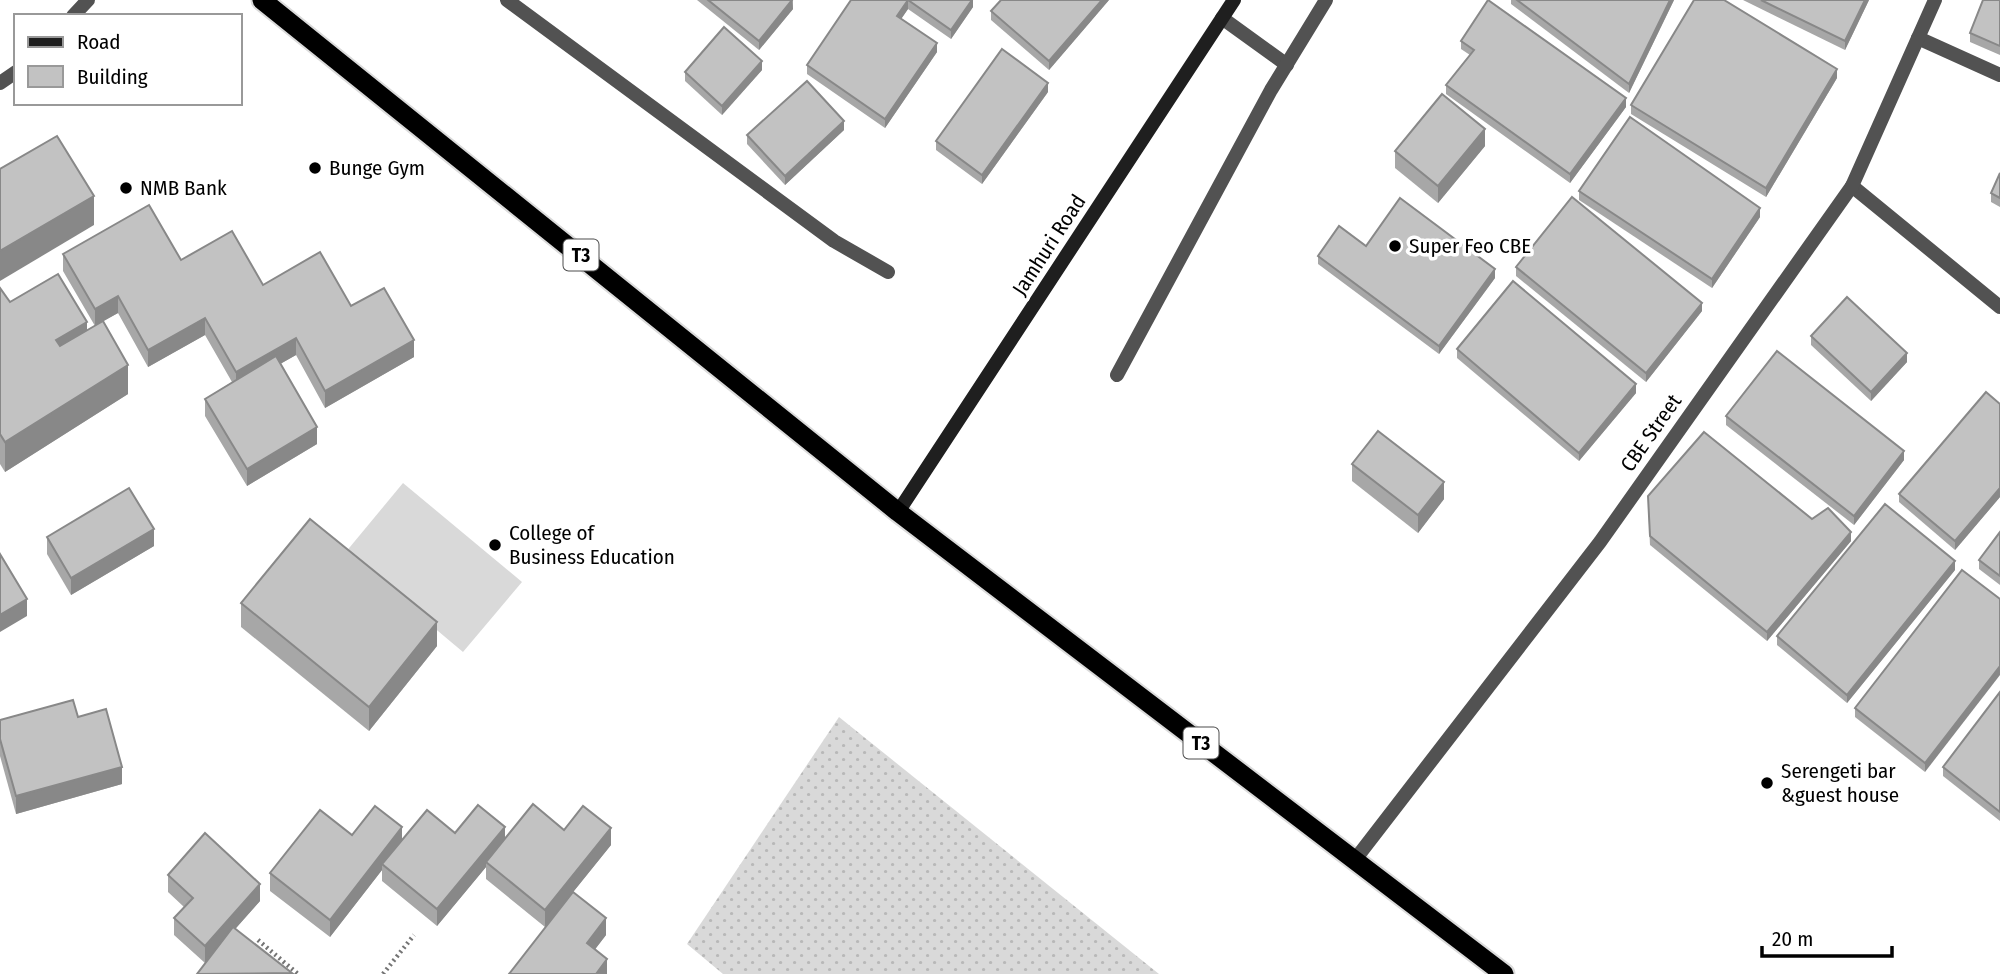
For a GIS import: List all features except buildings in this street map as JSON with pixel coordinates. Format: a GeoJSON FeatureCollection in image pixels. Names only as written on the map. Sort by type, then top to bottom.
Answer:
{"type":"FeatureCollection","features":[{"type":"Feature","properties":{"kind":"highway","name":"T3"},"geometry":{"type":"LineString","coordinates":[[262,0],[898,512],[1504,974]]}},
{"type":"Feature","properties":{"kind":"main road","name":"Jamhuri Road"},"geometry":{"type":"LineString","coordinates":[[898,512],[1234,0]]}},
{"type":"Feature","properties":{"kind":"street"},"geometry":{"type":"LineString","coordinates":[[75,14],[88,0]]}},
{"type":"Feature","properties":{"kind":"street"},"geometry":{"type":"LineString","coordinates":[[507,0],[834,241],[888,272]]}},
{"type":"Feature","properties":{"kind":"street"},"geometry":{"type":"LineString","coordinates":[[1117,375],[1287,65],[1326,0]]}},
{"type":"Feature","properties":{"kind":"street","name":"CBE Street"},"geometry":{"type":"LineString","coordinates":[[1354,861],[1600,542],[1852,186],[1935,0]]}},
{"type":"Feature","properties":{"kind":"street"},"geometry":{"type":"LineString","coordinates":[[1222,18],[1287,65]]}},
{"type":"Feature","properties":{"kind":"street"},"geometry":{"type":"LineString","coordinates":[[1918,38],[2000,75]]}},
{"type":"Feature","properties":{"kind":"street"},"geometry":{"type":"LineString","coordinates":[[1852,186],[2000,307]]}},
{"type":"Feature","properties":{"kind":"path"},"geometry":{"type":"LineString","coordinates":[[383,974],[414,935]]}},
{"type":"Feature","properties":{"kind":"path"},"geometry":{"type":"LineString","coordinates":[[258,940],[298,974]]}},
{"type":"Feature","properties":{"kind":"shaded area"},"geometry":{"type":"Polygon","coordinates":[[[403,483],[522,582],[463,652],[345,553],[403,483]]]}},
{"type":"Feature","properties":{"kind":"shaded area"},"geometry":{"type":"Polygon","coordinates":[[[839,717],[1159,974],[723,974],[687,944],[839,717]]]}},
{"type":"Feature","properties":{"kind":"place","name":"Bunge Gym"},"geometry":{"type":"Point","coordinates":[315,168]}},
{"type":"Feature","properties":{"kind":"place","name":"NMB Bank"},"geometry":{"type":"Point","coordinates":[126,188]}},
{"type":"Feature","properties":{"kind":"place","name":"Super Feo CBE"},"geometry":{"type":"Point","coordinates":[1395,246]}},
{"type":"Feature","properties":{"kind":"place","name":"College of Business Education"},"geometry":{"type":"Point","coordinates":[495,545]}},
{"type":"Feature","properties":{"kind":"place","name":"Serengeti bar &guest house"},"geometry":{"type":"Point","coordinates":[1767,783]}}]}
